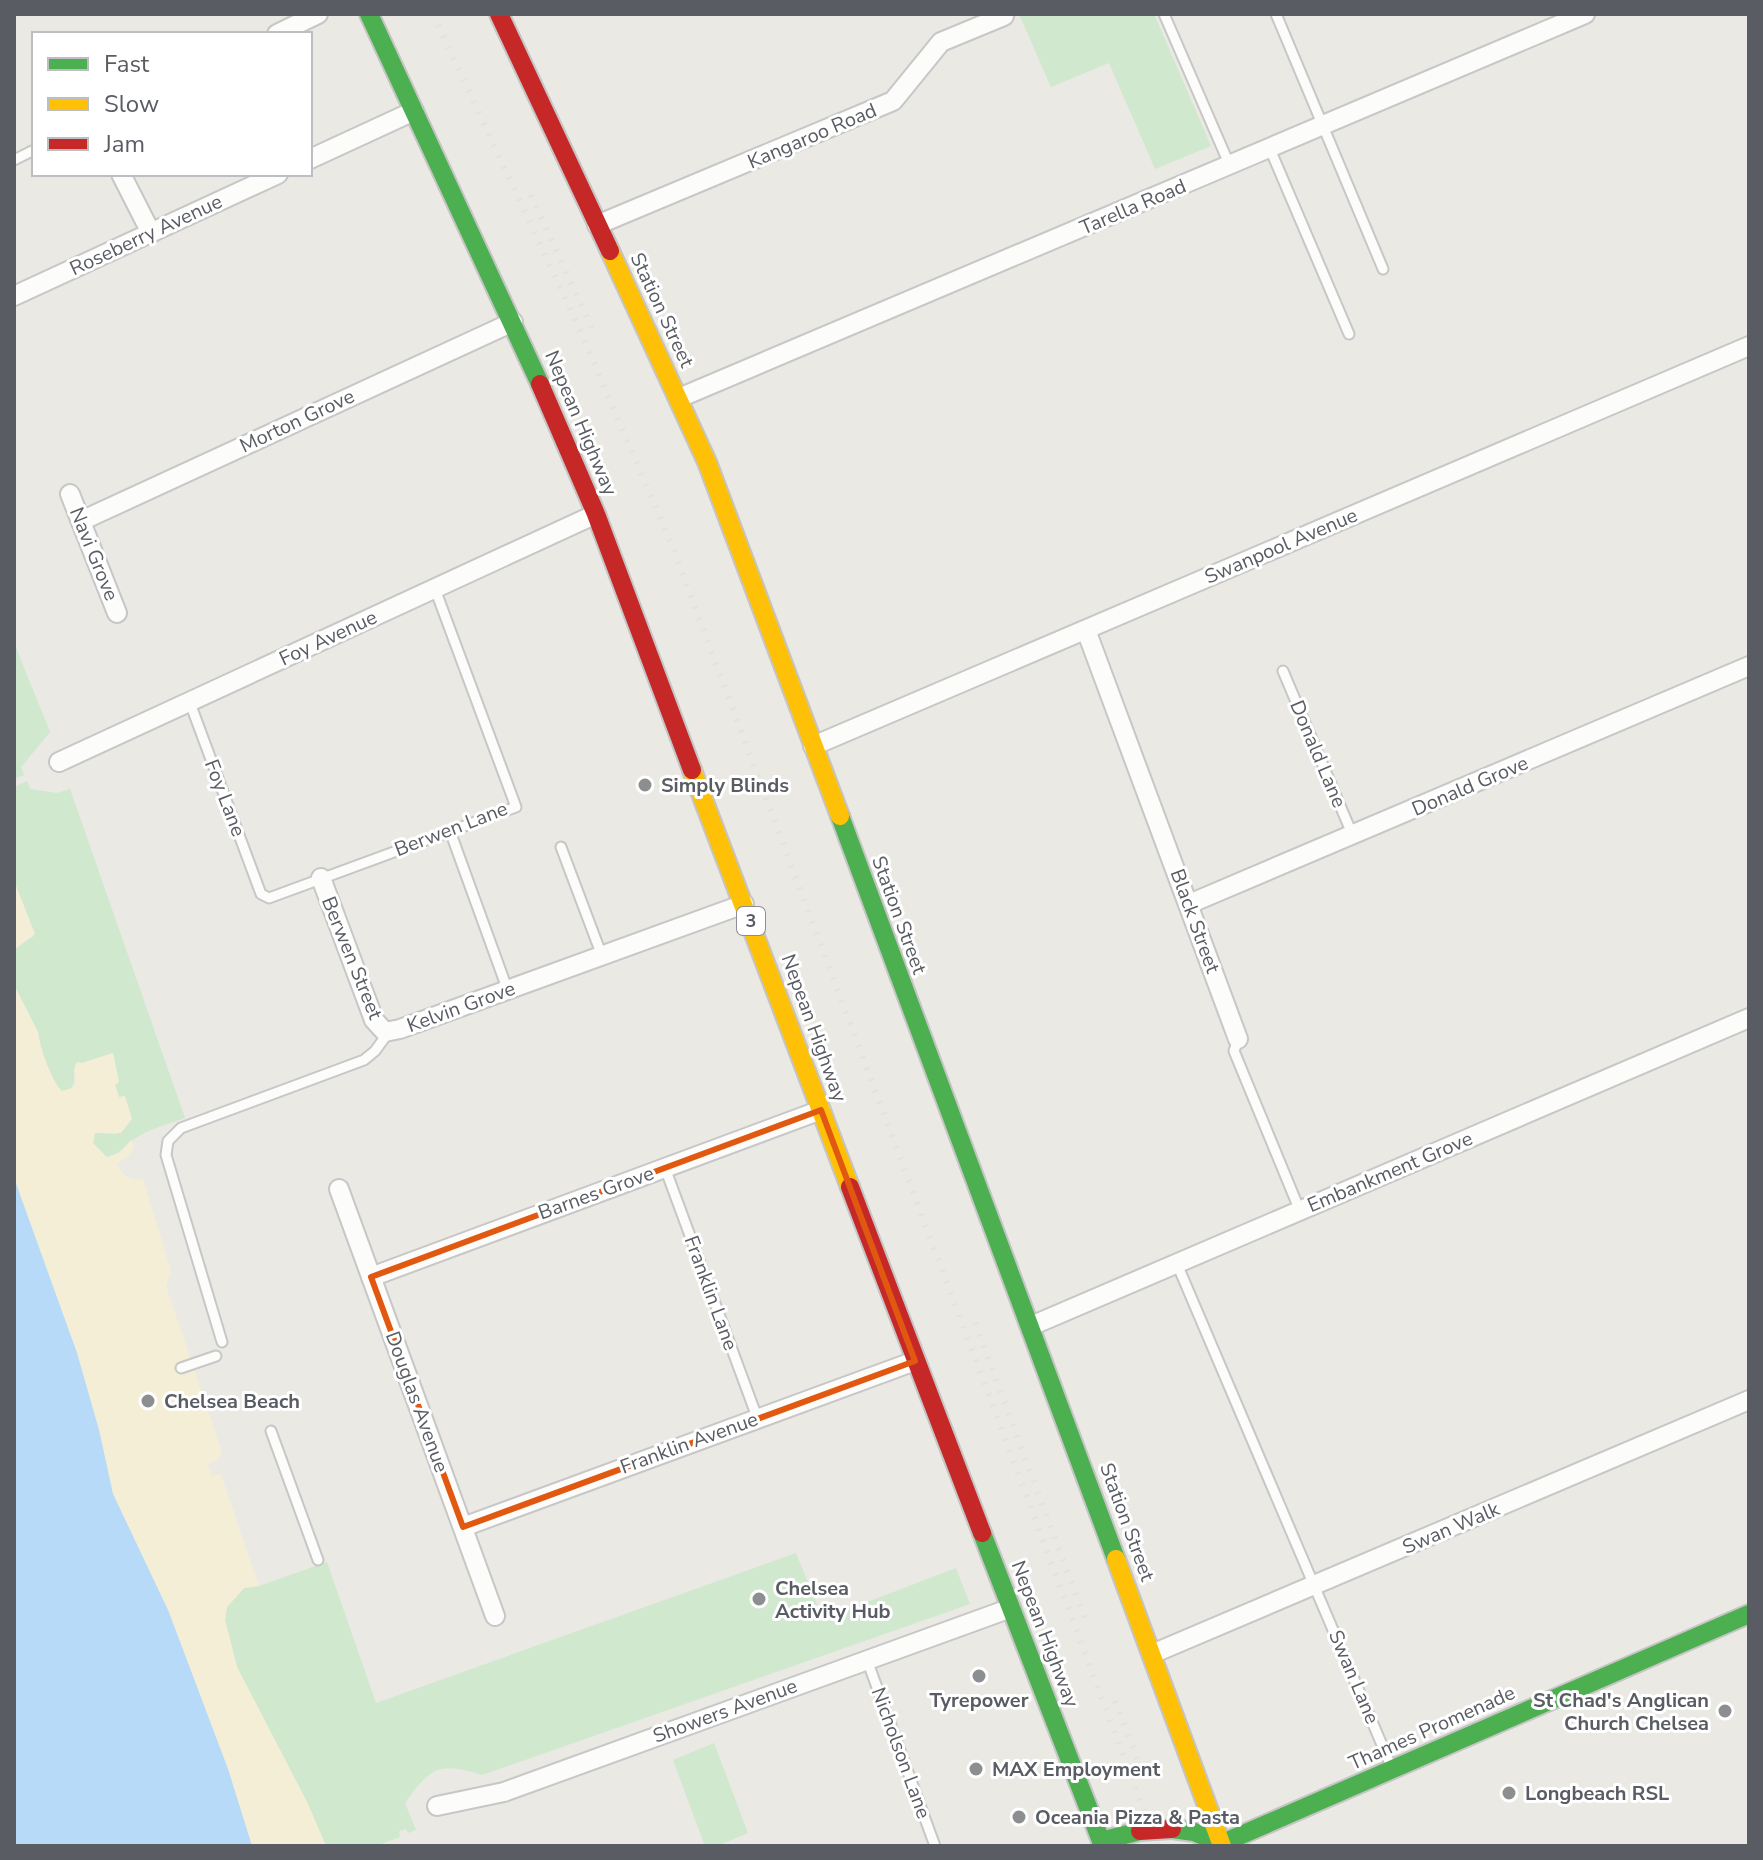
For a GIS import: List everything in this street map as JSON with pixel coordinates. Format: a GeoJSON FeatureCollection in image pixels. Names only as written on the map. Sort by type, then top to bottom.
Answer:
{"type":"FeatureCollection","features":[{"type":"Feature","properties":{"kind":"main road","name":"Nepean Highway"},"geometry":{"type":"LineString","coordinates":[[369,14],[513,322],[596,514],[1100,1845]]}},
{"type":"Feature","properties":{"kind":"main road","name":"Station Street"},"geometry":{"type":"LineString","coordinates":[[499,14],[707,462],[1031,1326],[1220,1845]]}},
{"type":"Feature","properties":{"kind":"main road","name":"Thames Promenade"},"geometry":{"type":"LineString","coordinates":[[1220,1845],[1749,1614]]}},
{"type":"Feature","properties":{"kind":"main road"},"geometry":{"type":"LineString","coordinates":[[1100,1845],[1140,1831],[1172,1829],[1194,1832],[1220,1845]]}},
{"type":"Feature","properties":{"kind":"street"},"geometry":{"type":"LineString","coordinates":[[281,32],[318,14]]}},
{"type":"Feature","properties":{"kind":"street","name":"Tarella Road"},"geometry":{"type":"LineString","coordinates":[[679,398],[1585,14]]}},
{"type":"Feature","properties":{"kind":"street","name":"Kangaroo Road"},"geometry":{"type":"LineString","coordinates":[[597,225],[893,101],[941,42],[1004,16]]}},
{"type":"Feature","properties":{"kind":"street"},"geometry":{"type":"LineString","coordinates":[[312,158],[414,111]]}},
{"type":"Feature","properties":{"kind":"street"},"geometry":{"type":"LineString","coordinates":[[122,176],[151,233]]}},
{"type":"Feature","properties":{"kind":"street","name":"Roseberry Avenue"},"geometry":{"type":"LineString","coordinates":[[14,296],[274,176]]}},
{"type":"Feature","properties":{"kind":"street","name":"Morton Grove"},"geometry":{"type":"LineString","coordinates":[[81,521],[513,322]]}},
{"type":"Feature","properties":{"kind":"street","name":"Swanpool Avenue"},"geometry":{"type":"LineString","coordinates":[[813,746],[1749,346]]}},
{"type":"Feature","properties":{"kind":"street","name":"Navi Grove"},"geometry":{"type":"LineString","coordinates":[[70,494],[117,613]]}},
{"type":"Feature","properties":{"kind":"street","name":"Foy Avenue"},"geometry":{"type":"LineString","coordinates":[[59,762],[596,514]]}},
{"type":"Feature","properties":{"kind":"street","name":"Black Street"},"geometry":{"type":"LineString","coordinates":[[1086,630],[1238,1039]]}},
{"type":"Feature","properties":{"kind":"street","name":"Donald Grove"},"geometry":{"type":"LineString","coordinates":[[1189,904],[1749,666]]}},
{"type":"Feature","properties":{"kind":"street","name":"Berwen Street"},"geometry":{"type":"LineString","coordinates":[[321,878],[374,1020],[381,1030],[389,1032]]}},
{"type":"Feature","properties":{"kind":"street","name":"Kelvin Grove"},"geometry":{"type":"LineString","coordinates":[[389,1032],[744,904]]}},
{"type":"Feature","properties":{"kind":"street","name":"Embankment Grove"},"geometry":{"type":"LineString","coordinates":[[1031,1326],[1749,1018]]}},
{"type":"Feature","properties":{"kind":"street","name":"Barnes Grove"},"geometry":{"type":"LineString","coordinates":[[371,1277],[821,1110]]}},
{"type":"Feature","properties":{"kind":"street","name":"Douglas Avenue"},"geometry":{"type":"LineString","coordinates":[[339,1189],[495,1616]]}},
{"type":"Feature","properties":{"kind":"street","name":"Franklin Avenue"},"geometry":{"type":"LineString","coordinates":[[463,1527],[915,1361]]}},
{"type":"Feature","properties":{"kind":"street","name":"Swan Walk"},"geometry":{"type":"LineString","coordinates":[[1152,1654],[1749,1400]]}},
{"type":"Feature","properties":{"kind":"street","name":"Showers Avenue"},"geometry":{"type":"LineString","coordinates":[[437,1806],[504,1792],[1011,1608]]}},
{"type":"Feature","properties":{"kind":"lane"},"geometry":{"type":"LineString","coordinates":[[1164,14],[1230,166]]}},
{"type":"Feature","properties":{"kind":"lane"},"geometry":{"type":"LineString","coordinates":[[1276,14],[1383,269]]}},
{"type":"Feature","properties":{"kind":"lane"},"geometry":{"type":"LineString","coordinates":[[1270,149],[1349,334]]}},
{"type":"Feature","properties":{"kind":"lane"},"geometry":{"type":"LineString","coordinates":[[14,160],[32,151]]}},
{"type":"Feature","properties":{"kind":"lane","name":"Berwen Lane"},"geometry":{"type":"LineString","coordinates":[[261,894],[269,898],[516,807],[435,589]]}},
{"type":"Feature","properties":{"kind":"lane","name":"Donald Lane"},"geometry":{"type":"LineString","coordinates":[[1283,671],[1353,836]]}},
{"type":"Feature","properties":{"kind":"lane","name":"Foy Lane"},"geometry":{"type":"LineString","coordinates":[[190,703],[261,894]]}},
{"type":"Feature","properties":{"kind":"lane"},"geometry":{"type":"LineString","coordinates":[[450,831],[508,991]]}},
{"type":"Feature","properties":{"kind":"lane"},"geometry":{"type":"LineString","coordinates":[[561,847],[602,956]]}},
{"type":"Feature","properties":{"kind":"lane","name":"Kelvin Grove"},"geometry":{"type":"LineString","coordinates":[[222,1342],[166,1155],[171,1136],[190,1125],[364,1060],[389,1032]]}},
{"type":"Feature","properties":{"kind":"lane","name":"Black Street"},"geometry":{"type":"LineString","coordinates":[[1238,1039],[1234,1051],[1300,1211]]}},
{"type":"Feature","properties":{"kind":"lane","name":"Franklin Lane"},"geometry":{"type":"LineString","coordinates":[[665,1168],[757,1417]]}},
{"type":"Feature","properties":{"kind":"lane","name":"Swan Lane"},"geometry":{"type":"LineString","coordinates":[[1177,1264],[1393,1769]]}},
{"type":"Feature","properties":{"kind":"lane"},"geometry":{"type":"LineString","coordinates":[[181,1368],[216,1356]]}},
{"type":"Feature","properties":{"kind":"lane"},"geometry":{"type":"LineString","coordinates":[[271,1431],[318,1560]]}},
{"type":"Feature","properties":{"kind":"lane","name":"Nicholson Lane"},"geometry":{"type":"LineString","coordinates":[[867,1660],[935,1846]]}},
{"type":"Feature","properties":{"kind":"highlighted area"},"geometry":{"type":"Polygon","coordinates":[[[821,1110],[915,1361],[463,1527],[371,1277],[821,1110]]]}},
{"type":"Feature","properties":{"kind":"green space"},"geometry":{"type":"Polygon","coordinates":[[[1019,14],[1154,14],[1211,146],[1155,169],[1109,63],[1051,87],[1019,14]]]}},
{"type":"Feature","properties":{"kind":"green space"},"geometry":{"type":"Polygon","coordinates":[[[14,643],[50,732],[21,767],[24,775],[14,779],[14,643]]]}},
{"type":"Feature","properties":{"kind":"green space"},"geometry":{"type":"Polygon","coordinates":[[[27,781],[30,789],[57,793],[70,789],[185,1118],[146,1132],[107,1157],[98,1150],[93,1137],[95,1133],[117,1134],[125,1096],[119,1097],[115,1085],[113,1053],[75,1065],[73,1086],[62,1092],[47,1064],[38,1032],[14,985],[14,950],[33,937],[14,884],[14,787],[27,781]]]}},
{"type":"Feature","properties":{"kind":"green space"},"geometry":{"type":"Polygon","coordinates":[[[796,1553],[823,1619],[956,1568],[970,1604],[482,1775],[446,1768],[437,1770],[422,1781],[405,1803],[416,1830],[408,1833],[406,1829],[399,1831],[400,1837],[376,1846],[326,1846],[308,1804],[237,1667],[225,1620],[227,1607],[244,1588],[259,1586],[327,1562],[376,1703],[796,1553]]]}},
{"type":"Feature","properties":{"kind":"green space"},"geometry":{"type":"Polygon","coordinates":[[[714,1743],[748,1833],[717,1846],[705,1846],[673,1760],[714,1743]]]}},
{"type":"Feature","properties":{"kind":"sand"},"geometry":{"type":"Polygon","coordinates":[[[14,884],[35,934],[14,950],[14,884]]]}},
{"type":"Feature","properties":{"kind":"sand","name":"Chelsea Beach"},"geometry":{"type":"Polygon","coordinates":[[[14,985],[38,1032],[50,1072],[62,1091],[76,1083],[74,1071],[77,1062],[83,1063],[113,1053],[119,1082],[115,1085],[119,1097],[125,1096],[132,1119],[121,1133],[95,1133],[93,1143],[107,1157],[120,1153],[131,1140],[134,1147],[117,1164],[127,1177],[143,1179],[171,1271],[166,1286],[222,1452],[218,1460],[208,1464],[212,1476],[221,1474],[259,1586],[244,1588],[227,1607],[225,1620],[237,1667],[308,1804],[326,1846],[252,1846],[228,1769],[168,1610],[113,1494],[77,1353],[14,1178],[14,985]]]}},
{"type":"Feature","properties":{"kind":"water"},"geometry":{"type":"Polygon","coordinates":[[[14,1178],[77,1353],[113,1494],[168,1610],[228,1769],[252,1846],[14,1846],[14,1178]]]}},
{"type":"Feature","properties":{"kind":"railway"},"geometry":{"type":"LineString","coordinates":[[433,14],[583,337],[672,546],[1157,1846]]}},
{"type":"Feature","properties":{"kind":"railway"},"geometry":{"type":"LineString","coordinates":[[531,195],[596,337]]}},
{"type":"Feature","properties":{"kind":"railway"},"geometry":{"type":"LineString","coordinates":[[975,1323],[1085,1619]]}},
{"type":"Feature","properties":{"kind":"railway"},"geometry":{"type":"LineString","coordinates":[[1115,1701],[1138,1761]]}},
{"type":"Feature","properties":{"kind":"traffic: fast"},"geometry":{"type":"LineString","coordinates":[[369,14],[540,384]]}},
{"type":"Feature","properties":{"kind":"traffic: fast"},"geometry":{"type":"LineString","coordinates":[[840,816],[1116,1559]]}},
{"type":"Feature","properties":{"kind":"traffic: fast"},"geometry":{"type":"LineString","coordinates":[[982,1533],[1103,1846]]}},
{"type":"Feature","properties":{"kind":"traffic: fast"},"geometry":{"type":"LineString","coordinates":[[1216,1846],[1749,1614]]}},
{"type":"Feature","properties":{"kind":"traffic: fast"},"geometry":{"type":"LineString","coordinates":[[1172,1829],[1194,1832],[1222,1844]]}},
{"type":"Feature","properties":{"kind":"traffic: fast"},"geometry":{"type":"LineString","coordinates":[[1101,1841],[1140,1831]]}},
{"type":"Feature","properties":{"kind":"traffic: slow"},"geometry":{"type":"LineString","coordinates":[[610,251],[707,462],[840,816]]}},
{"type":"Feature","properties":{"kind":"traffic: slow"},"geometry":{"type":"LineString","coordinates":[[692,770],[850,1187]]}},
{"type":"Feature","properties":{"kind":"traffic: slow"},"geometry":{"type":"LineString","coordinates":[[1116,1559],[1222,1846]]}},
{"type":"Feature","properties":{"kind":"traffic: jam"},"geometry":{"type":"LineString","coordinates":[[499,14],[610,251]]}},
{"type":"Feature","properties":{"kind":"traffic: jam"},"geometry":{"type":"LineString","coordinates":[[540,384],[596,514],[692,770]]}},
{"type":"Feature","properties":{"kind":"traffic: jam"},"geometry":{"type":"LineString","coordinates":[[850,1187],[982,1533]]}},
{"type":"Feature","properties":{"kind":"traffic: jam"},"geometry":{"type":"LineString","coordinates":[[1140,1831],[1172,1829]]}},
{"type":"Feature","properties":{"kind":"place","name":"Simply Blinds"},"geometry":{"type":"Point","coordinates":[645,785]}},
{"type":"Feature","properties":{"kind":"place","name":"Chelsea Beach"},"geometry":{"type":"Point","coordinates":[148,1401]}},
{"type":"Feature","properties":{"kind":"place","name":"Chelsea Activity Hub"},"geometry":{"type":"Point","coordinates":[759,1599]}},
{"type":"Feature","properties":{"kind":"place","name":"Tyrepower"},"geometry":{"type":"Point","coordinates":[979,1676]}},
{"type":"Feature","properties":{"kind":"place","name":"St Chad's Anglican Church Chelsea"},"geometry":{"type":"Point","coordinates":[1725,1711]}},
{"type":"Feature","properties":{"kind":"place","name":"MAX Employment"},"geometry":{"type":"Point","coordinates":[976,1769]}},
{"type":"Feature","properties":{"kind":"place","name":"Longbeach RSL"},"geometry":{"type":"Point","coordinates":[1509,1793]}},
{"type":"Feature","properties":{"kind":"place","name":"Oceania Pizza & Pasta"},"geometry":{"type":"Point","coordinates":[1019,1817]}}]}
